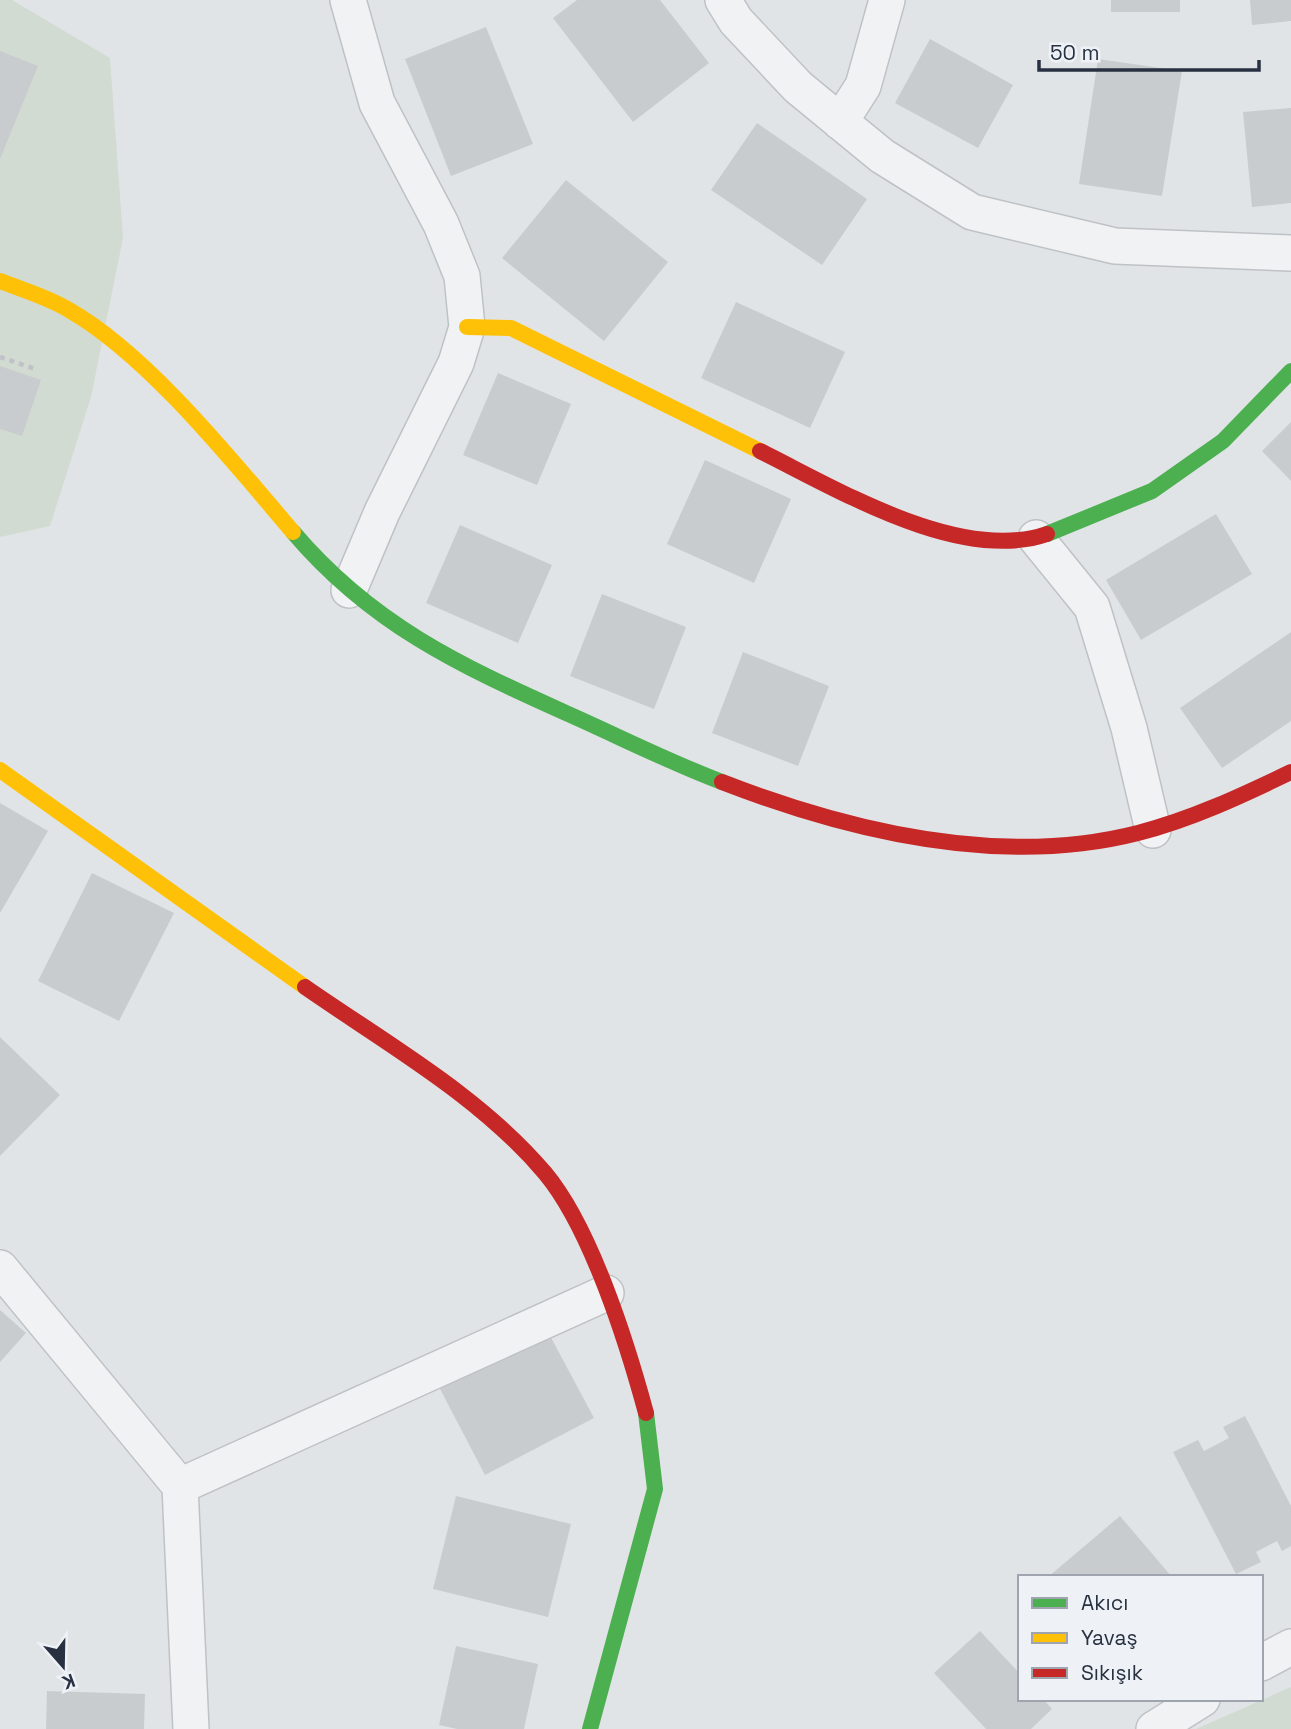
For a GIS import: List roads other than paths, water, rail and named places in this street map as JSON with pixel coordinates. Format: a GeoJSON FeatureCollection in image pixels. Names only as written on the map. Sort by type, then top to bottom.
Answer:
{"type":"FeatureCollection","features":[{"type":"Feature","properties":{"kind":"street"},"geometry":{"type":"LineString","coordinates":[[348,0],[377,103],[441,224],[462,276],[467,327],[456,363],[383,512],[349,590]]}},
{"type":"Feature","properties":{"kind":"street"},"geometry":{"type":"LineString","coordinates":[[723,0],[736,22],[798,87],[881,156],[972,212],[1115,246],[1291,253]]}},
{"type":"Feature","properties":{"kind":"street"},"geometry":{"type":"LineString","coordinates":[[840,121],[863,86],[887,0]]}},
{"type":"Feature","properties":{"kind":"street"},"geometry":{"type":"LineString","coordinates":[[0,281],[73,312],[145,371],[260,493],[316,560],[349,590],[423,646],[465,669],[675,764],[801,809],[912,839],[960,846],[1057,846],[1153,830],[1224,806],[1291,772]]}},
{"type":"Feature","properties":{"kind":"street"},"geometry":{"type":"LineString","coordinates":[[467,327],[502,327],[520,332],[888,514],[970,539],[992,542],[1036,538],[1124,505],[1179,474],[1223,441],[1291,371]]}},
{"type":"Feature","properties":{"kind":"street"},"geometry":{"type":"LineString","coordinates":[[1036,538],[1092,607],[1129,728],[1153,830]]}},
{"type":"Feature","properties":{"kind":"street"},"geometry":{"type":"LineString","coordinates":[[0,770],[192,909],[484,1111],[547,1174],[578,1226],[627,1344],[649,1423],[655,1489],[590,1729]]}},
{"type":"Feature","properties":{"kind":"street"},"geometry":{"type":"LineString","coordinates":[[0,1268],[180,1486],[191,1729]]}},
{"type":"Feature","properties":{"kind":"street"},"geometry":{"type":"LineString","coordinates":[[180,1486],[606,1293]]}},
{"type":"Feature","properties":{"kind":"street"},"geometry":{"type":"LineString","coordinates":[[1263,1662],[1291,1647]]}},
{"type":"Feature","properties":{"kind":"street"},"geometry":{"type":"LineString","coordinates":[[1154,1729],[1199,1701]]}}]}
